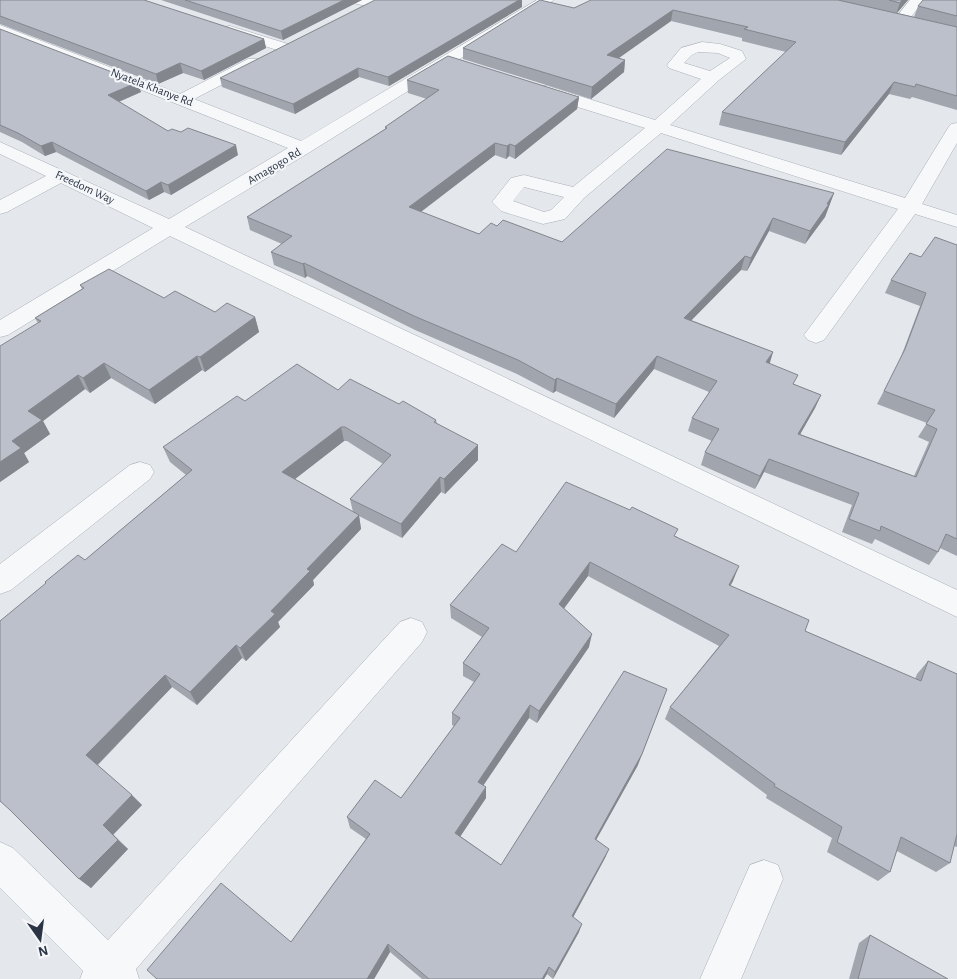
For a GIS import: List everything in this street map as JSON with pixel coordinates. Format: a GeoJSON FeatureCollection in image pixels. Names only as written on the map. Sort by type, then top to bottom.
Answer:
{"type":"FeatureCollection","features":[{"type":"Feature","properties":{"kind":"street","name":"Amagogo Rd"},"geometry":{"type":"LineString","coordinates":[[0,330],[547,0]]}},
{"type":"Feature","properties":{"kind":"street"},"geometry":{"type":"LineString","coordinates":[[900,21],[918,0]]}},
{"type":"Feature","properties":{"kind":"street"},"geometry":{"type":"LineString","coordinates":[[882,16],[919,25]]}},
{"type":"Feature","properties":{"kind":"street"},"geometry":{"type":"LineString","coordinates":[[212,24],[283,47]]}},
{"type":"Feature","properties":{"kind":"street","name":"Nyatela Khanye Rd"},"geometry":{"type":"LineString","coordinates":[[0,28],[304,148]]}},
{"type":"Feature","properties":{"kind":"street"},"geometry":{"type":"LineString","coordinates":[[182,99],[301,38]]}},
{"type":"Feature","properties":{"kind":"street"},"geometry":{"type":"LineString","coordinates":[[447,61],[466,67]]}},
{"type":"Feature","properties":{"kind":"street"},"geometry":{"type":"LineString","coordinates":[[577,194],[659,126],[713,77]]}},
{"type":"Feature","properties":{"kind":"street"},"geometry":{"type":"LineString","coordinates":[[530,86],[957,221]]}},
{"type":"Feature","properties":{"kind":"street"},"geometry":{"type":"LineString","coordinates":[[816,335],[910,207],[957,128]]}},
{"type":"Feature","properties":{"kind":"street","name":"Freedom Way"},"geometry":{"type":"LineString","coordinates":[[0,147],[957,604]]}},
{"type":"Feature","properties":{"kind":"street"},"geometry":{"type":"LineString","coordinates":[[0,208],[60,176]]}},
{"type":"Feature","properties":{"kind":"street"},"geometry":{"type":"LineString","coordinates":[[0,581],[140,472]]}},
{"type":"Feature","properties":{"kind":"street"},"geometry":{"type":"LineString","coordinates":[[0,861],[109,976],[412,632]]}},
{"type":"Feature","properties":{"kind":"street"},"geometry":{"type":"LineString","coordinates":[[720,979],[764,879]]}},
{"type":"Feature","properties":{"kind":"building"},"geometry":{"type":"Polygon","coordinates":[[[0,0],[144,0],[264,39],[201,71],[180,63],[156,74],[0,16],[0,0]]]}},
{"type":"Feature","properties":{"kind":"building"},"geometry":{"type":"Polygon","coordinates":[[[185,0],[344,0],[281,31],[185,0]]]}},
{"type":"Feature","properties":{"kind":"building"},"geometry":{"type":"Polygon","coordinates":[[[375,0],[519,0],[388,77],[358,68],[293,104],[220,78],[375,0]]]}},
{"type":"Feature","properties":{"kind":"building"},"geometry":{"type":"Polygon","coordinates":[[[540,0],[574,8],[591,0],[838,0],[957,27],[957,96],[916,84],[915,87],[894,82],[845,142],[722,112],[796,42],[744,29],[748,27],[673,10],[607,55],[625,60],[592,87],[463,48],[540,0]]]}},
{"type":"Feature","properties":{"kind":"building"},"geometry":{"type":"Polygon","coordinates":[[[889,0],[902,0],[900,3],[889,0]]]}},
{"type":"Feature","properties":{"kind":"building"},"geometry":{"type":"Polygon","coordinates":[[[923,0],[957,0],[957,16],[918,6],[923,0]]]}},
{"type":"Feature","properties":{"kind":"building"},"geometry":{"type":"Polygon","coordinates":[[[0,29],[138,82],[108,95],[168,131],[172,129],[181,132],[188,128],[236,145],[168,185],[161,182],[146,191],[52,142],[41,146],[0,125],[0,29]]]}},
{"type":"Feature","properties":{"kind":"building"},"geometry":{"type":"Polygon","coordinates":[[[448,56],[579,97],[515,146],[495,143],[409,207],[479,234],[491,223],[497,226],[503,220],[562,242],[667,149],[834,193],[827,204],[829,204],[810,231],[773,218],[751,258],[745,256],[684,318],[773,352],[766,362],[798,375],[793,384],[821,395],[798,434],[916,477],[937,429],[926,424],[935,410],[884,391],[905,349],[926,293],[891,280],[910,253],[921,257],[935,237],[957,245],[957,539],[946,534],[938,552],[881,526],[880,531],[849,519],[859,493],[769,459],[760,476],[705,452],[719,429],[692,418],[717,381],[657,356],[616,404],[557,378],[555,380],[518,360],[414,316],[304,263],[271,252],[292,236],[247,217],[387,128],[385,127],[439,90],[407,80],[448,56]]]}},
{"type":"Feature","properties":{"kind":"building"},"geometry":{"type":"Polygon","coordinates":[[[109,269],[164,298],[175,291],[215,312],[227,303],[255,317],[200,357],[197,356],[149,390],[104,363],[83,378],[78,375],[28,411],[42,420],[12,441],[21,448],[0,462],[0,346],[41,321],[35,318],[84,288],[80,285],[109,269]]]}},
{"type":"Feature","properties":{"kind":"building"},"geometry":{"type":"Polygon","coordinates":[[[297,364],[338,390],[350,379],[399,404],[403,401],[436,420],[434,422],[478,445],[444,479],[440,477],[401,524],[350,499],[391,455],[345,427],[341,427],[282,472],[359,515],[307,569],[310,571],[271,611],[275,614],[240,648],[236,645],[190,692],[165,675],[86,755],[132,795],[103,825],[118,840],[79,879],[0,801],[0,621],[78,555],[85,560],[192,470],[163,447],[237,396],[245,401],[297,364]]]}},
{"type":"Feature","properties":{"kind":"building"},"geometry":{"type":"Polygon","coordinates":[[[566,482],[630,510],[632,507],[678,529],[674,536],[739,566],[729,585],[809,620],[805,631],[921,681],[928,661],[957,674],[957,834],[950,863],[901,837],[890,872],[837,842],[842,827],[774,786],[775,784],[670,707],[729,635],[590,562],[559,604],[592,634],[539,711],[530,705],[478,782],[486,787],[455,833],[501,865],[624,671],[667,689],[642,754],[595,839],[609,849],[572,916],[582,924],[555,972],[549,967],[542,979],[429,979],[388,944],[367,979],[157,979],[147,970],[221,883],[291,942],[370,834],[347,817],[375,780],[401,798],[460,718],[452,713],[480,674],[463,663],[489,628],[450,605],[502,544],[516,552],[566,482]]]}},
{"type":"Feature","properties":{"kind":"building"},"geometry":{"type":"Polygon","coordinates":[[[870,935],[948,979],[858,979],[870,935]]]}}]}
